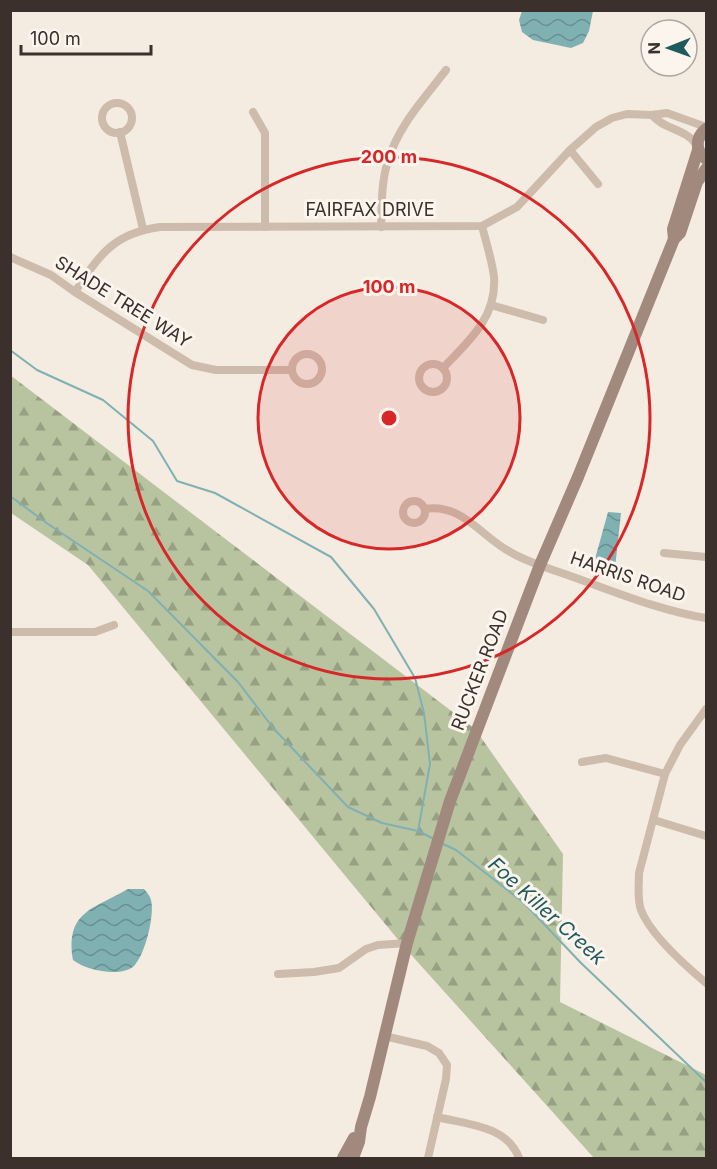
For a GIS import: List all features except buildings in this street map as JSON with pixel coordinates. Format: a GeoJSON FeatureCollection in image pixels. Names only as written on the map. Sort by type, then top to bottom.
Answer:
{"type":"FeatureCollection","features":[{"type":"Feature","properties":{"kind":"main road","name":"RUCKER ROAD"},"geometry":{"type":"LineString","coordinates":[[674,239],[673,229],[701,151],[699,136],[706,128]]}},
{"type":"Feature","properties":{"kind":"main road","name":"RUCKER ROAD"},"geometry":{"type":"LineString","coordinates":[[353,1158],[359,1142],[408,943],[441,829],[540,565],[674,239],[680,233],[698,182],[706,169]]}},
{"type":"Feature","properties":{"kind":"main road","name":"RUCKER ROAD"},"geometry":{"type":"LineString","coordinates":[[343,1158],[361,1127]]}},
{"type":"Feature","properties":{"kind":"street"},"geometry":{"type":"LineString","coordinates":[[381,227],[383,182],[393,147],[406,122],[446,70]]}},
{"type":"Feature","properties":{"kind":"street"},"geometry":{"type":"LineString","coordinates":[[253,112],[265,134],[265,226]]}},
{"type":"Feature","properties":{"kind":"street","name":"FAIRFAX DRIVE"},"geometry":{"type":"LineString","coordinates":[[75,292],[106,248],[123,236],[143,229],[160,226],[482,226],[517,207],[570,150],[596,127],[612,118],[627,114],[667,113],[706,128]]}},
{"type":"Feature","properties":{"kind":"street"},"geometry":{"type":"LineString","coordinates":[[652,115],[659,124],[687,134],[701,151]]}},
{"type":"Feature","properties":{"kind":"street"},"geometry":{"type":"LineString","coordinates":[[120,132],[143,229]]}},
{"type":"Feature","properties":{"kind":"street"},"geometry":{"type":"LineString","coordinates":[[570,150],[598,184]]}},
{"type":"Feature","properties":{"kind":"street"},"geometry":{"type":"LineString","coordinates":[[443,368],[478,332],[491,305],[494,274],[482,226]]}},
{"type":"Feature","properties":{"kind":"street","name":"SHADE TREE WAY"},"geometry":{"type":"LineString","coordinates":[[10,257],[51,275],[192,365],[216,370],[292,370]]}},
{"type":"Feature","properties":{"kind":"street"},"geometry":{"type":"LineString","coordinates":[[491,305],[543,320]]}},
{"type":"Feature","properties":{"kind":"street","name":"HARRIS ROAD"},"geometry":{"type":"LineString","coordinates":[[425,509],[437,507],[447,510],[471,522],[511,553],[540,565],[640,601],[706,618]]}},
{"type":"Feature","properties":{"kind":"street"},"geometry":{"type":"LineString","coordinates":[[664,553],[706,557]]}},
{"type":"Feature","properties":{"kind":"street"},"geometry":{"type":"LineString","coordinates":[[10,632],[95,632],[114,625]]}},
{"type":"Feature","properties":{"kind":"street"},"geometry":{"type":"LineString","coordinates":[[706,710],[680,745],[665,774],[639,873],[640,908],[650,926],[689,970],[706,983]]}},
{"type":"Feature","properties":{"kind":"street"},"geometry":{"type":"LineString","coordinates":[[582,762],[606,758],[665,774]]}},
{"type":"Feature","properties":{"kind":"street"},"geometry":{"type":"LineString","coordinates":[[654,820],[706,836]]}},
{"type":"Feature","properties":{"kind":"street"},"geometry":{"type":"LineString","coordinates":[[278,974],[332,970],[339,968],[366,949],[378,945],[408,943]]}},
{"type":"Feature","properties":{"kind":"street"},"geometry":{"type":"LineString","coordinates":[[384,1036],[427,1046],[439,1053],[447,1065],[446,1079],[428,1158]]}},
{"type":"Feature","properties":{"kind":"street"},"geometry":{"type":"LineString","coordinates":[[437,1117],[489,1130],[507,1139],[519,1158]]}},
{"type":"Feature","properties":{"kind":"green space"},"geometry":{"type":"Polygon","coordinates":[[[10,375],[475,729],[563,854],[560,1002],[706,1075],[706,1158],[594,1158],[405,948],[88,565],[11,513],[10,375]]]}},
{"type":"Feature","properties":{"kind":"water"},"geometry":{"type":"Polygon","coordinates":[[[522,10],[593,11],[589,31],[583,43],[571,48],[533,40],[522,32],[519,20],[522,10]]]}},
{"type":"Feature","properties":{"kind":"water"},"geometry":{"type":"Polygon","coordinates":[[[608,512],[621,513],[615,568],[596,562],[595,559],[608,512]]]}},
{"type":"Feature","properties":{"kind":"water"},"geometry":{"type":"Polygon","coordinates":[[[128,889],[144,889],[150,897],[152,907],[150,925],[138,961],[128,970],[112,972],[86,967],[73,960],[73,931],[78,921],[94,907],[128,889]]]}},
{"type":"Feature","properties":{"kind":"waterway","name":"Foe Killer Creek"},"geometry":{"type":"LineString","coordinates":[[10,350],[37,370],[103,400],[153,441],[177,481],[215,493],[331,557],[374,609],[415,678],[424,713],[430,764],[418,831],[434,839]]}},
{"type":"Feature","properties":{"kind":"waterway"},"geometry":{"type":"LineString","coordinates":[[10,496],[148,591],[238,682],[274,729],[348,807],[382,823],[418,831]]}},
{"type":"Feature","properties":{"kind":"waterway","name":"Foe Killer Creek"},"geometry":{"type":"LineString","coordinates":[[441,843],[456,850],[524,903],[581,963],[706,1082]]}}]}
